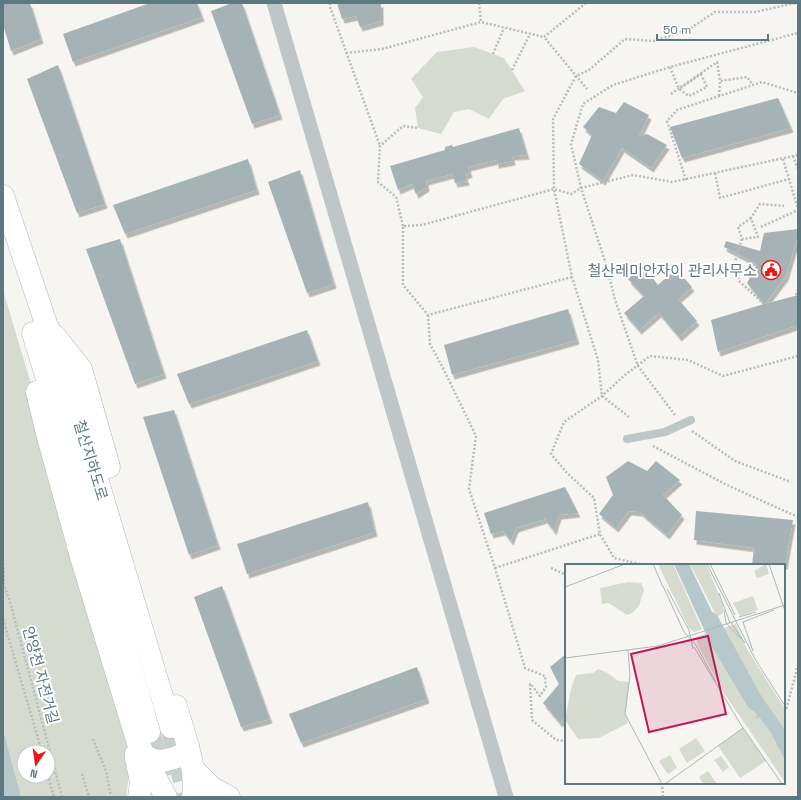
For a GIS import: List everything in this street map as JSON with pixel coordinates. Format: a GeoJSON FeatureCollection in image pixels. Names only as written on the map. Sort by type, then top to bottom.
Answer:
{"type":"FeatureCollection","features":[{"type":"Feature","properties":{"kind":"main road","name":"철산지하도로"},"geometry":{"type":"LineString","coordinates":[[3,196],[38,326]]}},
{"type":"Feature","properties":{"kind":"main road","name":"철산지하도로"},"geometry":{"type":"LineString","coordinates":[[3,241],[86,442],[171,727]]}},
{"type":"Feature","properties":{"kind":"main road"},"geometry":{"type":"LineString","coordinates":[[38,326],[33,374],[48,437],[82,560],[143,743],[166,797]]}},
{"type":"Feature","properties":{"kind":"main road"},"geometry":{"type":"LineString","coordinates":[[38,326],[81,369],[188,746],[194,770],[193,797]]}},
{"type":"Feature","properties":{"kind":"main road"},"geometry":{"type":"LineString","coordinates":[[143,743],[153,760],[162,761],[184,754],[188,746]]}},
{"type":"Feature","properties":{"kind":"main road"},"geometry":{"type":"LineString","coordinates":[[139,797],[141,782],[136,758],[143,743]]}},
{"type":"Feature","properties":{"kind":"main road"},"geometry":{"type":"LineString","coordinates":[[194,770],[211,787],[230,797]]}},
{"type":"Feature","properties":{"kind":"street"},"geometry":{"type":"LineString","coordinates":[[274,3],[506,797]]}},
{"type":"Feature","properties":{"kind":"lane"},"geometry":{"type":"LineString","coordinates":[[627,439],[665,432],[691,420]]}},
{"type":"Feature","properties":{"kind":"path"},"geometry":{"type":"LineString","coordinates":[[330,3],[330,7],[346,53],[380,146],[378,182],[396,197],[403,226],[404,285],[428,316],[430,344],[476,436],[469,489],[495,568],[525,668],[545,676],[546,687],[540,696],[530,683],[532,720],[556,740],[565,741]]}},
{"type":"Feature","properties":{"kind":"path"},"geometry":{"type":"LineString","coordinates":[[479,3],[481,22]]}},
{"type":"Feature","properties":{"kind":"path"},"geometry":{"type":"LineString","coordinates":[[544,37],[586,3]]}},
{"type":"Feature","properties":{"kind":"path"},"geometry":{"type":"LineString","coordinates":[[629,417],[602,396],[598,360],[572,277],[554,190],[553,119],[576,76],[589,70],[626,39],[654,41],[688,30],[714,12],[755,12],[796,3]]}},
{"type":"Feature","properties":{"kind":"path"},"geometry":{"type":"LineString","coordinates":[[346,53],[382,49],[481,22],[544,37],[587,89]]}},
{"type":"Feature","properties":{"kind":"path"},"geometry":{"type":"LineString","coordinates":[[493,54],[504,28]]}},
{"type":"Feature","properties":{"kind":"path"},"geometry":{"type":"LineString","coordinates":[[791,482],[735,461],[682,424],[638,366],[615,300],[606,264],[581,188],[571,144],[583,104],[613,85],[670,67],[798,33]]}},
{"type":"Feature","properties":{"kind":"path"},"geometry":{"type":"LineString","coordinates":[[512,70],[530,34]]}},
{"type":"Feature","properties":{"kind":"path"},"geometry":{"type":"LineString","coordinates":[[671,94],[717,62],[720,81],[719,96]]}},
{"type":"Feature","properties":{"kind":"path"},"geometry":{"type":"LineString","coordinates":[[670,67],[680,89],[689,96],[706,87],[701,74]]}},
{"type":"Feature","properties":{"kind":"path"},"geometry":{"type":"LineString","coordinates":[[720,81],[747,77],[753,85]]}},
{"type":"Feature","properties":{"kind":"path"},"geometry":{"type":"LineString","coordinates":[[686,180],[667,121],[677,110],[762,82],[798,93]]}},
{"type":"Feature","properties":{"kind":"path"},"geometry":{"type":"LineString","coordinates":[[380,146],[403,126],[418,128]]}},
{"type":"Feature","properties":{"kind":"path"},"geometry":{"type":"LineString","coordinates":[[793,156],[798,168]]}},
{"type":"Feature","properties":{"kind":"path"},"geometry":{"type":"LineString","coordinates":[[403,226],[422,225],[554,190],[571,194],[581,188],[633,175],[672,182],[798,156]]}},
{"type":"Feature","properties":{"kind":"path"},"geometry":{"type":"LineString","coordinates":[[761,227],[798,209],[783,159]]}},
{"type":"Feature","properties":{"kind":"path"},"geometry":{"type":"LineString","coordinates":[[715,173],[720,198],[789,179]]}},
{"type":"Feature","properties":{"kind":"path"},"geometry":{"type":"LineString","coordinates":[[764,304],[739,280],[734,265],[742,239],[738,227],[751,218],[760,204],[784,206]]}},
{"type":"Feature","properties":{"kind":"path"},"geometry":{"type":"LineString","coordinates":[[742,239],[758,237],[751,218]]}},
{"type":"Feature","properties":{"kind":"path"},"geometry":{"type":"LineString","coordinates":[[428,316],[572,277]]}},
{"type":"Feature","properties":{"kind":"path"},"geometry":{"type":"LineString","coordinates":[[796,295],[798,290]]}},
{"type":"Feature","properties":{"kind":"path"},"geometry":{"type":"LineString","coordinates":[[640,564],[614,558],[600,534],[594,498],[567,473],[551,454],[564,422],[602,396],[625,375],[650,356],[688,360],[723,376],[798,356]]}},
{"type":"Feature","properties":{"kind":"path"},"geometry":{"type":"LineString","coordinates":[[647,442],[727,485],[798,516]]}},
{"type":"Feature","properties":{"kind":"path"},"geometry":{"type":"LineString","coordinates":[[495,568],[600,534]]}},
{"type":"Feature","properties":{"kind":"path","name":"안양천 자전거길"},"geometry":{"type":"LineString","coordinates":[[3,559],[3,584],[9,598],[62,797]]}},
{"type":"Feature","properties":{"kind":"path"},"geometry":{"type":"LineString","coordinates":[[551,568],[565,575]]}},
{"type":"Feature","properties":{"kind":"path"},"geometry":{"type":"LineString","coordinates":[[3,619],[40,744]]}},
{"type":"Feature","properties":{"kind":"path"},"geometry":{"type":"LineString","coordinates":[[785,710],[798,664]]}},
{"type":"Feature","properties":{"kind":"path"},"geometry":{"type":"LineString","coordinates":[[93,740],[106,772],[111,797]]}},
{"type":"Feature","properties":{"kind":"path"},"geometry":{"type":"LineString","coordinates":[[82,774],[88,797]]}},
{"type":"Feature","properties":{"kind":"path"},"geometry":{"type":"LineString","coordinates":[[50,784],[54,797]]}},
{"type":"Feature","properties":{"kind":"path"},"geometry":{"type":"LineString","coordinates":[[662,784],[662,796]]}},
{"type":"Feature","properties":{"kind":"shaded area"},"geometry":{"type":"Polygon","coordinates":[[[474,47],[504,58],[525,91],[503,99],[489,119],[469,109],[454,112],[441,134],[418,128],[415,108],[423,97],[411,79],[437,52],[474,47]]]}},
{"type":"Feature","properties":{"kind":"shaded area"},"geometry":{"type":"Polygon","coordinates":[[[3,290],[36,401],[131,760],[126,797],[3,797],[3,290]]]}},
{"type":"Feature","properties":{"kind":"shaded area"},"geometry":{"type":"Polygon","coordinates":[[[3,730],[16,778],[16,784],[18,784],[21,797],[3,797],[3,730]]]}},
{"type":"Feature","properties":{"kind":"building"},"geometry":{"type":"Polygon","coordinates":[[[3,3],[30,3],[41,39],[11,51],[3,25],[3,3]]]}},
{"type":"Feature","properties":{"kind":"building"},"geometry":{"type":"Polygon","coordinates":[[[150,3],[197,3],[202,17],[73,62],[63,34],[150,3]]]}},
{"type":"Feature","properties":{"kind":"building"},"geometry":{"type":"Polygon","coordinates":[[[232,3],[242,3],[280,115],[252,124],[211,11],[232,3]]]}},
{"type":"Feature","properties":{"kind":"building"},"geometry":{"type":"Polygon","coordinates":[[[337,3],[381,3],[381,21],[360,27],[356,16],[342,19],[337,3]]]}},
{"type":"Feature","properties":{"kind":"building"},"geometry":{"type":"Polygon","coordinates":[[[58,65],[105,204],[77,213],[27,79],[58,65]]]}},
{"type":"Feature","properties":{"kind":"building"},"geometry":{"type":"Polygon","coordinates":[[[778,98],[791,128],[682,158],[670,127],[778,98]]]}},
{"type":"Feature","properties":{"kind":"building"},"geometry":{"type":"Polygon","coordinates":[[[624,102],[649,115],[639,136],[647,134],[667,145],[651,168],[622,148],[603,181],[579,164],[592,135],[583,127],[599,107],[616,113],[624,102]]]}},
{"type":"Feature","properties":{"kind":"building"},"geometry":{"type":"Polygon","coordinates":[[[519,128],[527,155],[512,156],[513,161],[496,164],[496,160],[468,167],[470,173],[465,175],[467,181],[455,183],[452,174],[426,181],[427,187],[416,194],[412,184],[398,190],[390,166],[445,150],[445,147],[452,145],[453,147],[519,128]]]}},
{"type":"Feature","properties":{"kind":"building"},"geometry":{"type":"Polygon","coordinates":[[[248,159],[257,190],[125,234],[113,205],[248,159]]]}},
{"type":"Feature","properties":{"kind":"building"},"geometry":{"type":"Polygon","coordinates":[[[300,170],[334,284],[307,293],[268,182],[300,170]]]}},
{"type":"Feature","properties":{"kind":"building"},"geometry":{"type":"Polygon","coordinates":[[[798,229],[798,236],[786,276],[765,304],[798,295],[798,325],[718,352],[711,320],[764,304],[747,283],[757,264],[724,247],[726,241],[760,251],[764,233],[798,229]]]}},
{"type":"Feature","properties":{"kind":"building"},"geometry":{"type":"Polygon","coordinates":[[[120,239],[164,374],[135,384],[86,249],[120,239]]]}},
{"type":"Feature","properties":{"kind":"building"},"geometry":{"type":"Polygon","coordinates":[[[643,266],[658,285],[676,269],[692,287],[678,299],[697,321],[679,337],[659,313],[639,330],[624,313],[644,296],[628,279],[643,266]]]}},
{"type":"Feature","properties":{"kind":"building"},"geometry":{"type":"Polygon","coordinates":[[[568,309],[577,340],[452,375],[444,345],[568,309]]]}},
{"type":"Feature","properties":{"kind":"building"},"geometry":{"type":"Polygon","coordinates":[[[307,330],[318,361],[189,404],[177,374],[307,330]]]}},
{"type":"Feature","properties":{"kind":"building"},"geometry":{"type":"Polygon","coordinates":[[[174,410],[218,545],[189,555],[143,417],[174,410]]]}},
{"type":"Feature","properties":{"kind":"building"},"geometry":{"type":"Polygon","coordinates":[[[628,461],[647,471],[656,461],[680,480],[663,495],[682,515],[667,535],[640,512],[629,511],[616,528],[599,514],[613,495],[606,477],[628,461]]]}},
{"type":"Feature","properties":{"kind":"building"},"geometry":{"type":"Polygon","coordinates":[[[565,487],[578,513],[559,515],[554,531],[545,519],[516,528],[511,541],[503,531],[491,534],[484,513],[565,487]]]}},
{"type":"Feature","properties":{"kind":"building"},"geometry":{"type":"Polygon","coordinates":[[[368,502],[375,532],[247,574],[237,544],[368,502]]]}},
{"type":"Feature","properties":{"kind":"building"},"geometry":{"type":"Polygon","coordinates":[[[696,511],[793,520],[785,565],[752,564],[754,548],[694,540],[696,511]]]}},
{"type":"Feature","properties":{"kind":"building"},"geometry":{"type":"Polygon","coordinates":[[[222,586],[270,719],[241,727],[194,597],[222,586]]]}},
{"type":"Feature","properties":{"kind":"building"},"geometry":{"type":"Polygon","coordinates":[[[565,655],[565,717],[560,723],[543,703],[559,684],[550,667],[565,655]]]}},
{"type":"Feature","properties":{"kind":"building"},"geometry":{"type":"Polygon","coordinates":[[[417,667],[427,699],[301,743],[289,714],[417,667]]]}},
{"type":"Feature","properties":{"kind":"tunnel"},"geometry":{"type":"LineString","coordinates":[[171,727],[188,797]]}},
{"type":"Feature","properties":{"kind":"tunnel"},"geometry":{"type":"LineString","coordinates":[[149,732],[161,777]]}},
{"type":"Feature","properties":{"kind":"place","name":"철산레미안자이 관리사무소"},"geometry":{"type":"Point","coordinates":[771,270]}}]}
